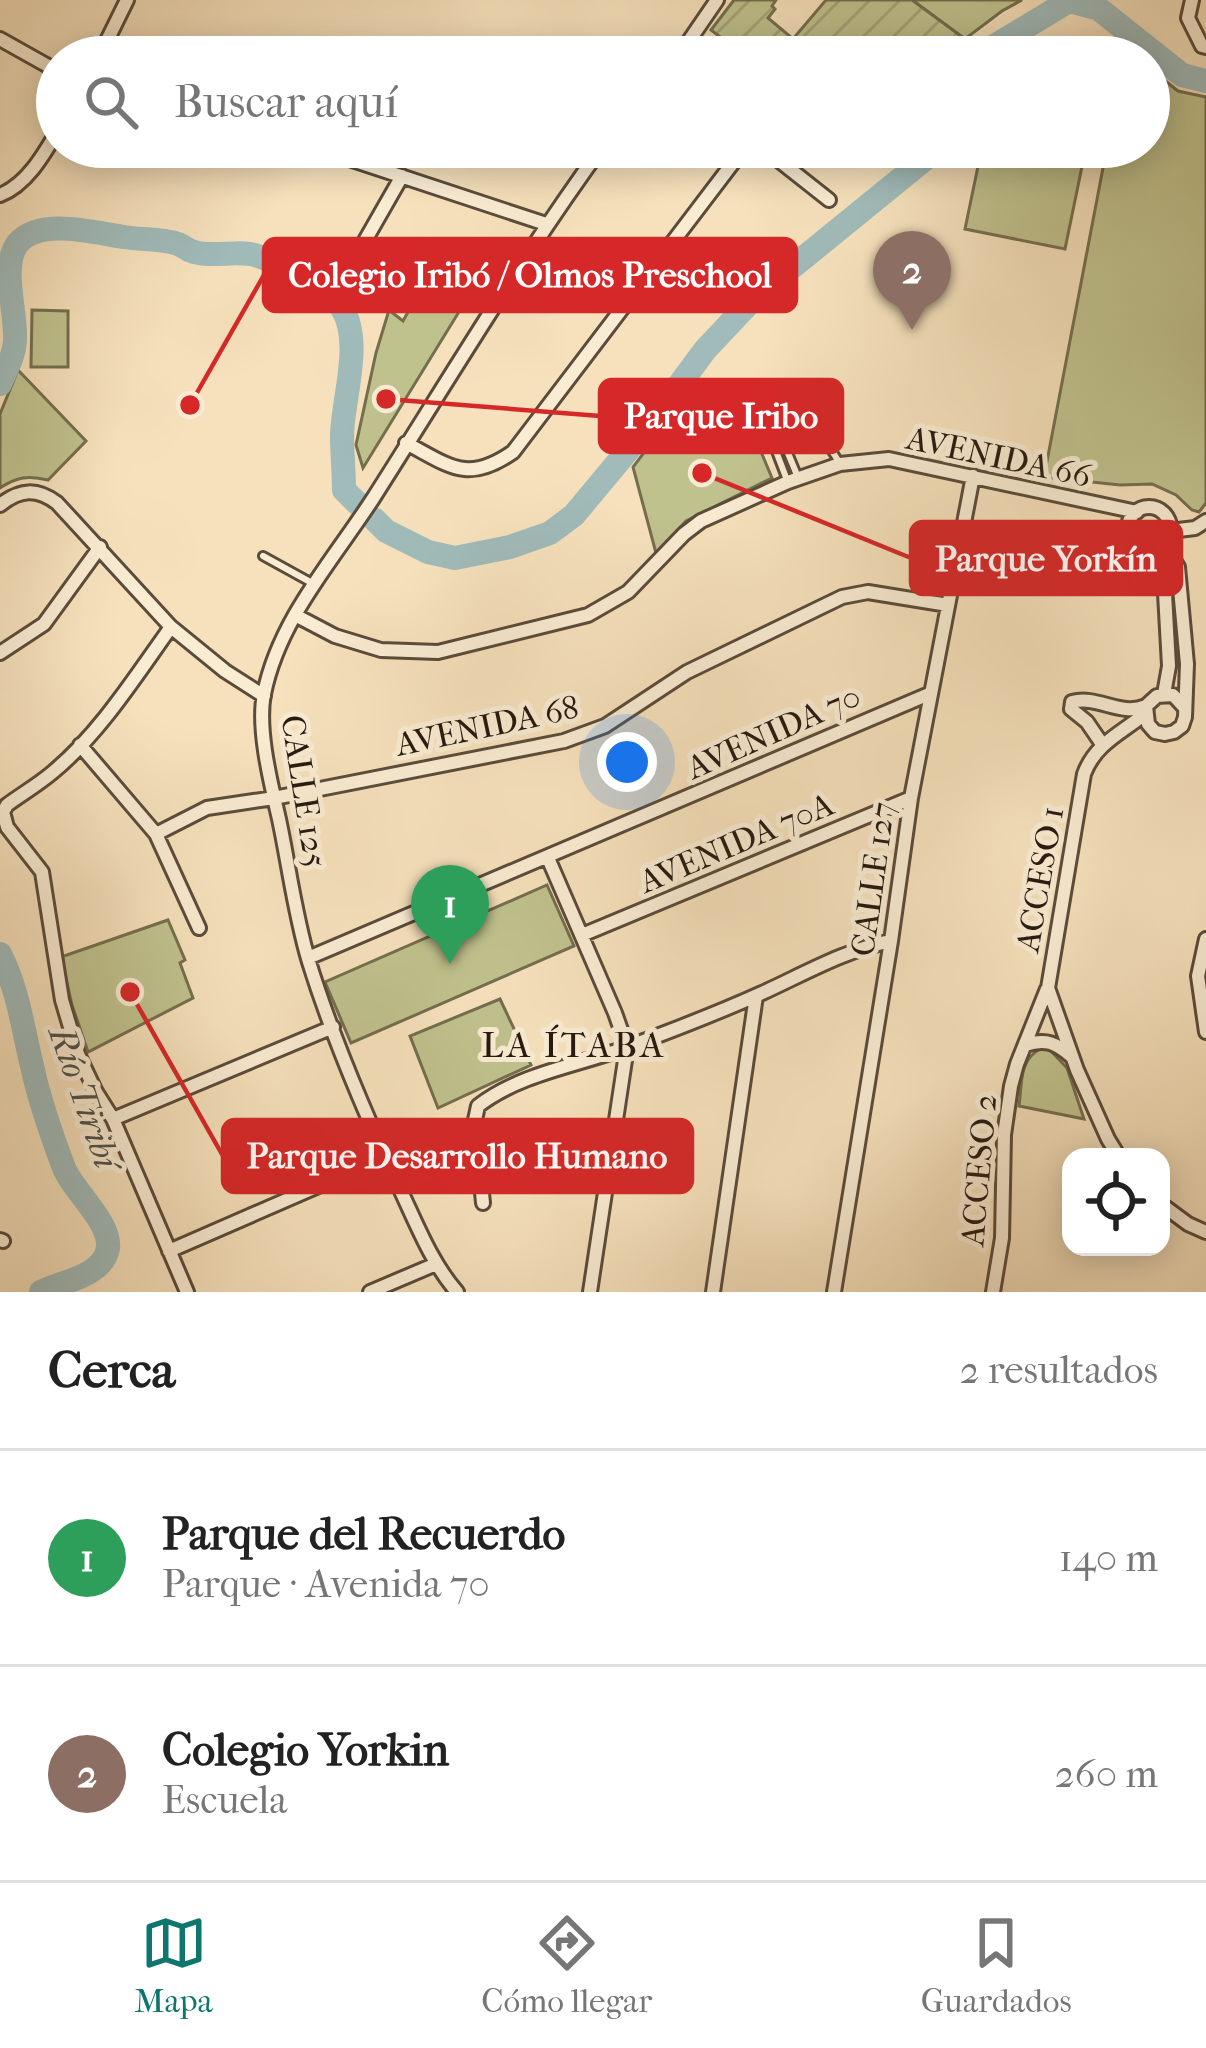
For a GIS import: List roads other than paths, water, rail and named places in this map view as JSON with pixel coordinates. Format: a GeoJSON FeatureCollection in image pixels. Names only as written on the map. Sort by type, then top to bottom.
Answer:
{"type":"FeatureCollection","features":[{"type":"Feature","properties":{"kind":"street"},"geometry":{"type":"LineString","coordinates":[[109,36],[127,0]]}},
{"type":"Feature","properties":{"kind":"street"},"geometry":{"type":"LineString","coordinates":[[692,36],[717,0]]}},
{"type":"Feature","properties":{"kind":"street"},"geometry":{"type":"LineString","coordinates":[[1192,0],[1188,18],[1206,47]]}},
{"type":"Feature","properties":{"kind":"street"},"geometry":{"type":"LineString","coordinates":[[0,39],[36,59]]}},
{"type":"Feature","properties":{"kind":"street"},"geometry":{"type":"LineString","coordinates":[[0,195],[15,190],[36,163]]}},
{"type":"Feature","properties":{"kind":"street"},"geometry":{"type":"LineString","coordinates":[[377,168],[546,224]]}},
{"type":"Feature","properties":{"kind":"street","name":"CALLE 125"},"geometry":{"type":"LineString","coordinates":[[457,1292],[436,1264],[386,1157],[308,958],[274,798],[264,696],[295,614],[587,168]]}},
{"type":"Feature","properties":{"kind":"street"},"geometry":{"type":"LineString","coordinates":[[406,443],[472,471],[493,466],[513,452],[729,168]]}},
{"type":"Feature","properties":{"kind":"street"},"geometry":{"type":"LineString","coordinates":[[789,168],[829,200]]}},
{"type":"Feature","properties":{"kind":"street"},"geometry":{"type":"LineString","coordinates":[[350,268],[402,176]]}},
{"type":"Feature","properties":{"kind":"street","name":"AVENIDA 66"},"geometry":{"type":"LineString","coordinates":[[295,614],[334,636],[381,650],[438,652],[588,615],[628,592],[701,521],[840,464],[890,459],[1137,512]]}},
{"type":"Feature","properties":{"kind":"street","name":"CALLE 127"},"geometry":{"type":"LineString","coordinates":[[834,1292],[911,798],[973,476]]}},
{"type":"Feature","properties":{"kind":"street"},"geometry":{"type":"LineString","coordinates":[[0,505],[28,490],[57,502],[171,627],[264,696]]}},
{"type":"Feature","properties":{"kind":"street","name":"AVENIDA 66"},"geometry":{"type":"LineString","coordinates":[[1102,506],[1128,530]]}},
{"type":"Feature","properties":{"kind":"street"},"geometry":{"type":"LineString","coordinates":[[1128,728],[1165,734],[1182,726],[1186,717],[1187,664],[1178,567],[1167,538],[1170,524],[1163,512],[1150,507],[1132,517],[1128,530],[1132,541],[1159,561],[1164,574],[1169,666],[1164,694]]}},
{"type":"Feature","properties":{"kind":"street"},"geometry":{"type":"LineString","coordinates":[[1142,548],[1154,549],[1206,521]]}},
{"type":"Feature","properties":{"kind":"street"},"geometry":{"type":"LineString","coordinates":[[0,652],[44,624],[100,547]]}},
{"type":"Feature","properties":{"kind":"street","name":"AVENIDA 68"},"geometry":{"type":"LineString","coordinates":[[156,834],[207,808],[565,742],[605,727],[687,672],[842,597],[868,592],[948,604]]}},
{"type":"Feature","properties":{"kind":"street"},"geometry":{"type":"LineString","coordinates":[[171,627],[80,745],[54,772],[1,812],[41,872],[62,1000],[78,1054],[113,1119],[187,1292]]}},
{"type":"Feature","properties":{"kind":"street","name":"AVENIDA 70"},"geometry":{"type":"LineString","coordinates":[[308,958],[929,694]]}},
{"type":"Feature","properties":{"kind":"street"},"geometry":{"type":"LineString","coordinates":[[1146,710],[1128,711],[1084,699],[1072,702],[1071,709],[1102,744],[1128,728],[1146,710],[1157,696],[1180,700],[1184,707]]}},
{"type":"Feature","properties":{"kind":"street"},"geometry":{"type":"LineString","coordinates":[[1146,710],[1155,732]]}},
{"type":"Feature","properties":{"kind":"street","name":"ACCESO 1"},"geometry":{"type":"LineString","coordinates":[[1102,744],[1084,774],[1048,988],[1114,1148]]}},
{"type":"Feature","properties":{"kind":"street"},"geometry":{"type":"LineString","coordinates":[[80,745],[156,834],[199,928]]}},
{"type":"Feature","properties":{"kind":"street","name":"AVENIDA 70A"},"geometry":{"type":"LineString","coordinates":[[582,935],[911,798]]}},
{"type":"Feature","properties":{"kind":"street"},"geometry":{"type":"LineString","coordinates":[[548,858],[627,1047],[590,1292]]}},
{"type":"Feature","properties":{"kind":"street"},"geometry":{"type":"LineString","coordinates":[[1206,939],[1198,976],[1206,1033]]}},
{"type":"Feature","properties":{"kind":"street"},"geometry":{"type":"LineString","coordinates":[[483,1203],[475,1120],[478,1106],[490,1096],[627,1047],[863,947],[891,941]]}},
{"type":"Feature","properties":{"kind":"street","name":"ACCESO 2"},"geometry":{"type":"LineString","coordinates":[[994,1292],[1011,1086],[1048,988]]}},
{"type":"Feature","properties":{"kind":"street"},"geometry":{"type":"LineString","coordinates":[[713,1292],[756,995]]}},
{"type":"Feature","properties":{"kind":"street"},"geometry":{"type":"LineString","coordinates":[[113,1119],[333,1028]]}},
{"type":"Feature","properties":{"kind":"street"},"geometry":{"type":"LineString","coordinates":[[1025,1045],[1052,1042],[1073,1058]]}},
{"type":"Feature","properties":{"kind":"street"},"geometry":{"type":"LineString","coordinates":[[169,1251],[386,1157]]}},
{"type":"Feature","properties":{"kind":"street"},"geometry":{"type":"LineString","coordinates":[[1170,1211],[1206,1232]]}},
{"type":"Feature","properties":{"kind":"street"},"geometry":{"type":"LineString","coordinates":[[370,1292],[436,1264]]}},
{"type":"Feature","properties":{"kind":"lane"},"geometry":{"type":"LineString","coordinates":[[364,242],[409,272]]}},
{"type":"Feature","properties":{"kind":"lane"},"geometry":{"type":"LineString","coordinates":[[388,259],[403,255]]}},
{"type":"Feature","properties":{"kind":"lane"},"geometry":{"type":"LineString","coordinates":[[764,392],[793,480]]}},
{"type":"Feature","properties":{"kind":"lane"},"geometry":{"type":"LineString","coordinates":[[756,399],[793,480]]}},
{"type":"Feature","properties":{"kind":"lane"},"geometry":{"type":"LineString","coordinates":[[770,435],[820,437],[827,440],[840,464]]}},
{"type":"Feature","properties":{"kind":"lane"},"geometry":{"type":"LineString","coordinates":[[263,556],[315,585]]}},
{"type":"Feature","properties":{"kind":"waterway"},"geometry":{"type":"LineString","coordinates":[[1011,36],[1069,1],[1099,9],[1133,36]]}},
{"type":"Feature","properties":{"kind":"waterway"},"geometry":{"type":"LineString","coordinates":[[1170,65],[1182,75],[1206,81]]}},
{"type":"Feature","properties":{"kind":"waterway"},"geometry":{"type":"LineString","coordinates":[[374,519],[386,531],[428,552],[455,558],[550,533],[574,515],[705,350],[753,299],[914,168]]}},
{"type":"Feature","properties":{"kind":"waterway"},"geometry":{"type":"LineString","coordinates":[[0,384],[15,341],[10,264],[18,243],[28,235],[69,229],[165,241],[202,254],[258,256],[315,282],[334,298],[348,322],[351,353],[342,435],[344,490],[357,503]]}},
{"type":"Feature","properties":{"kind":"waterway","name":"Río Tiribí"},"geometry":{"type":"LineString","coordinates":[[0,954],[64,1168],[107,1238],[105,1258],[98,1266],[41,1292]]}},
{"type":"Feature","properties":{"kind":"place","name":"Colegio Yorkin"},"geometry":{"type":"Point","coordinates":[912,330]}},
{"type":"Feature","properties":{"kind":"place","name":"Parque Iribo"},"geometry":{"type":"Point","coordinates":[386,399]}},
{"type":"Feature","properties":{"kind":"place","name":"Colegio Iribó / Olmos Preschool"},"geometry":{"type":"Point","coordinates":[190,405]}},
{"type":"Feature","properties":{"kind":"place","name":"Parque Yorkín"},"geometry":{"type":"Point","coordinates":[702,473]}},
{"type":"Feature","properties":{"kind":"place","name":"Parque del Recuerdo"},"geometry":{"type":"Point","coordinates":[450,964]}},
{"type":"Feature","properties":{"kind":"place","name":"Parque Desarrollo Humano"},"geometry":{"type":"Point","coordinates":[130,992]}},
{"type":"Feature","properties":{"kind":"district","name":"LA ÍTABA"},"geometry":{"type":"Point","coordinates":[574,1044]}}]}
